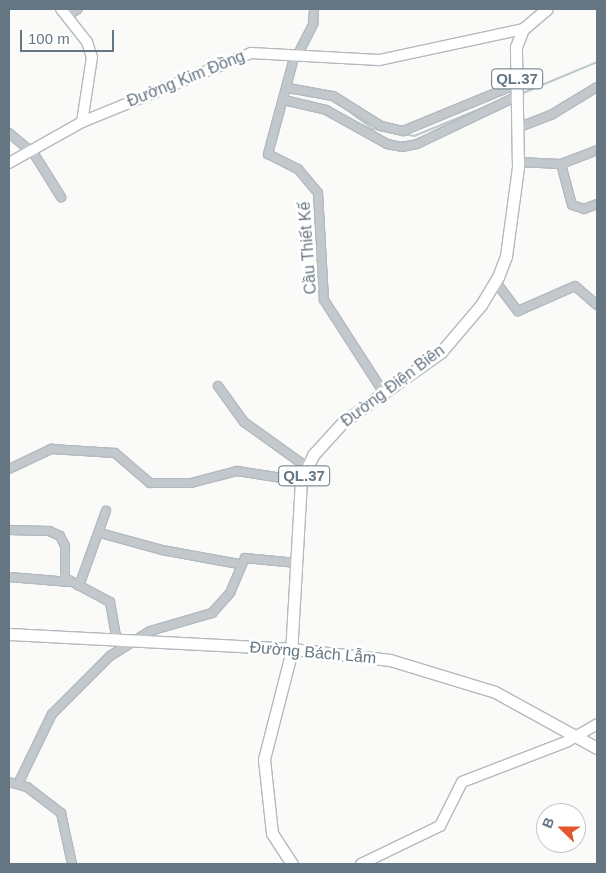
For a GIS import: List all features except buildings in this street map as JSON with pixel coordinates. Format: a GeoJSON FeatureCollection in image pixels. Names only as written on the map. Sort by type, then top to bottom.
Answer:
{"type":"FeatureCollection","features":[{"type":"Feature","properties":{"kind":"main road"},"geometry":{"type":"LineString","coordinates":[[523,29],[547,9]]}},
{"type":"Feature","properties":{"kind":"main road","name":"Đường Điện Biên"},"geometry":{"type":"LineString","coordinates":[[292,864],[272,833],[264,759],[292,649],[302,481],[308,468],[343,422],[442,352],[495,281],[506,256],[518,162],[516,47],[523,29]]}},
{"type":"Feature","properties":{"kind":"main road","name":"Đường Bách Lẫm"},"geometry":{"type":"LineString","coordinates":[[9,634],[292,649],[390,660],[460,678],[578,735],[597,748]]}},
{"type":"Feature","properties":{"kind":"street"},"geometry":{"type":"LineString","coordinates":[[78,9],[64,13],[87,42],[92,57],[82,122]]}},
{"type":"Feature","properties":{"kind":"street","name":"Cầu Thiết Kế"},"geometry":{"type":"LineString","coordinates":[[314,9],[313,24],[296,54],[268,154],[298,169],[318,192],[324,300],[384,393]]}},
{"type":"Feature","properties":{"kind":"street","name":"Đường Kim Đồng"},"geometry":{"type":"LineString","coordinates":[[9,163],[82,122],[172,81],[251,53],[296,54],[320,60],[379,60],[523,29]]}},
{"type":"Feature","properties":{"kind":"street"},"geometry":{"type":"LineString","coordinates":[[288,88],[333,96],[381,126],[403,132],[517,84]]}},
{"type":"Feature","properties":{"kind":"street"},"geometry":{"type":"LineString","coordinates":[[517,128],[551,115],[597,87]]}},
{"type":"Feature","properties":{"kind":"street"},"geometry":{"type":"LineString","coordinates":[[284,100],[326,110],[387,144],[402,147],[418,144],[517,96]]}},
{"type":"Feature","properties":{"kind":"street"},"geometry":{"type":"LineString","coordinates":[[9,133],[30,150],[61,197]]}},
{"type":"Feature","properties":{"kind":"street"},"geometry":{"type":"LineString","coordinates":[[518,162],[561,164],[597,150]]}},
{"type":"Feature","properties":{"kind":"street"},"geometry":{"type":"LineString","coordinates":[[561,164],[572,205],[584,209],[597,204]]}},
{"type":"Feature","properties":{"kind":"street"},"geometry":{"type":"LineString","coordinates":[[495,281],[518,311],[575,286],[597,305]]}},
{"type":"Feature","properties":{"kind":"street"},"geometry":{"type":"LineString","coordinates":[[218,386],[244,422],[308,468]]}},
{"type":"Feature","properties":{"kind":"street"},"geometry":{"type":"LineString","coordinates":[[9,469],[51,449],[115,452],[150,483],[191,483],[237,471],[302,481]]}},
{"type":"Feature","properties":{"kind":"street"},"geometry":{"type":"LineString","coordinates":[[79,586],[100,533],[106,511]]}},
{"type":"Feature","properties":{"kind":"street"},"geometry":{"type":"LineString","coordinates":[[9,530],[50,531],[60,536],[65,546],[65,578],[110,602],[117,640]]}},
{"type":"Feature","properties":{"kind":"street"},"geometry":{"type":"LineString","coordinates":[[100,533],[162,550],[239,564]]}},
{"type":"Feature","properties":{"kind":"street"},"geometry":{"type":"LineString","coordinates":[[18,784],[52,714],[110,656],[134,640],[212,613],[230,593],[239,564],[249,557],[297,563]]}},
{"type":"Feature","properties":{"kind":"street"},"geometry":{"type":"LineString","coordinates":[[9,577],[70,582]]}},
{"type":"Feature","properties":{"kind":"street"},"geometry":{"type":"LineString","coordinates":[[361,864],[440,826],[462,782],[578,735],[597,724]]}},
{"type":"Feature","properties":{"kind":"street"},"geometry":{"type":"LineString","coordinates":[[9,782],[18,784],[60,813],[72,864]]}},
{"type":"Feature","properties":{"kind":"waterway"},"geometry":{"type":"LineString","coordinates":[[523,93],[597,62]]}},
{"type":"Feature","properties":{"kind":"waterway"},"geometry":{"type":"LineString","coordinates":[[342,106],[373,129],[414,136],[490,105]]}}]}
